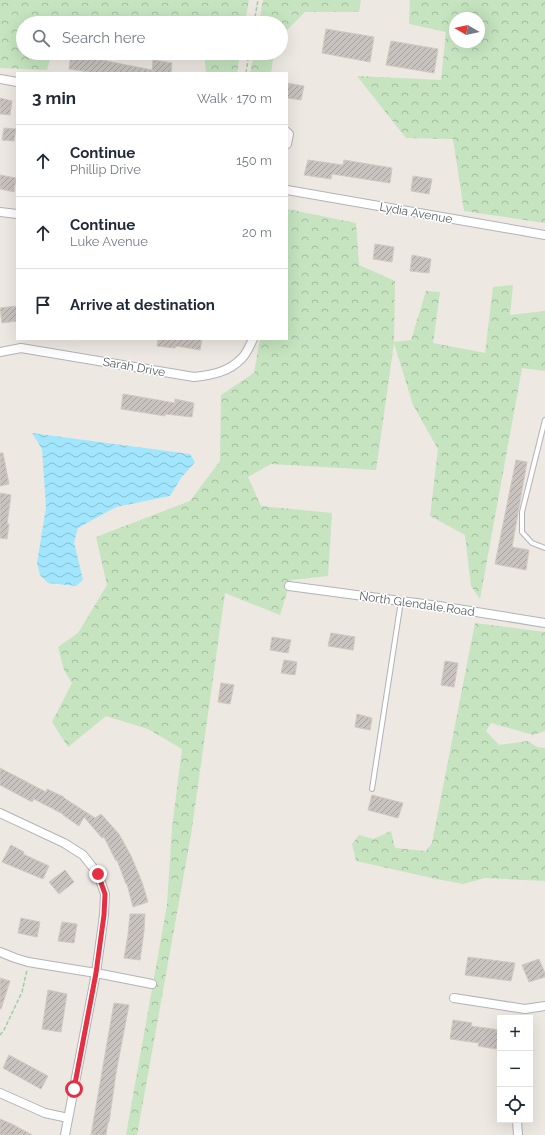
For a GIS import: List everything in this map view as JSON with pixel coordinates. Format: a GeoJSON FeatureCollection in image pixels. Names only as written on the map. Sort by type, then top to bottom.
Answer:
{"type":"FeatureCollection","features":[{"type":"Feature","properties":{"kind":"street"},"geometry":{"type":"LineString","coordinates":[[0,79],[16,82]]}},
{"type":"Feature","properties":{"kind":"street","name":"Lydia Avenue"},"geometry":{"type":"LineString","coordinates":[[288,190],[545,235]]}},
{"type":"Feature","properties":{"kind":"street"},"geometry":{"type":"LineString","coordinates":[[0,212],[16,214]]}},
{"type":"Feature","properties":{"kind":"street","name":"Sarah Drive"},"geometry":{"type":"LineString","coordinates":[[0,352],[21,348],[194,377],[212,376],[226,371],[242,358],[252,340]]}},
{"type":"Feature","properties":{"kind":"street","name":"North Glendale Road"},"geometry":{"type":"LineString","coordinates":[[289,586],[439,606],[545,624]]}},
{"type":"Feature","properties":{"kind":"street"},"geometry":{"type":"LineString","coordinates":[[0,813],[64,843],[83,855],[98,874],[105,894],[104,915],[96,973],[66,1135]]}},
{"type":"Feature","properties":{"kind":"street"},"geometry":{"type":"LineString","coordinates":[[0,952],[28,962],[152,984]]}},
{"type":"Feature","properties":{"kind":"street"},"geometry":{"type":"LineString","coordinates":[[454,998],[525,1009],[545,1006]]}},
{"type":"Feature","properties":{"kind":"street"},"geometry":{"type":"LineString","coordinates":[[525,1009],[525,1015]]}},
{"type":"Feature","properties":{"kind":"street"},"geometry":{"type":"LineString","coordinates":[[0,1093],[45,1113],[68,1118]]}},
{"type":"Feature","properties":{"kind":"street"},"geometry":{"type":"LineString","coordinates":[[517,1123],[518,1135]]}},
{"type":"Feature","properties":{"kind":"lane"},"geometry":{"type":"LineString","coordinates":[[545,420],[522,512],[522,532],[532,543],[545,548]]}},
{"type":"Feature","properties":{"kind":"lane"},"geometry":{"type":"LineString","coordinates":[[372,789],[401,601]]}},
{"type":"Feature","properties":{"kind":"path"},"geometry":{"type":"LineString","coordinates":[[255,16],[258,0]]}},
{"type":"Feature","properties":{"kind":"path"},"geometry":{"type":"LineString","coordinates":[[246,72],[248,60]]}},
{"type":"Feature","properties":{"kind":"path"},"geometry":{"type":"LineString","coordinates":[[0,1036],[22,992],[28,962]]}},
{"type":"Feature","properties":{"kind":"green space"},"geometry":{"type":"Polygon","coordinates":[[[0,0],[249,0],[246,16],[16,16],[16,60],[50,60],[47,70],[0,68],[0,0]]]}},
{"type":"Feature","properties":{"kind":"green space"},"geometry":{"type":"Polygon","coordinates":[[[263,0],[361,0],[359,12],[305,12],[288,29],[288,16],[260,16],[263,0]]]}},
{"type":"Feature","properties":{"kind":"green space"},"geometry":{"type":"Polygon","coordinates":[[[410,0],[545,0],[545,223],[464,211],[453,139],[406,138],[357,76],[441,80],[446,32],[409,24],[410,0]]]}},
{"type":"Feature","properties":{"kind":"green space"},"geometry":{"type":"Polygon","coordinates":[[[205,60],[239,60],[237,72],[206,72],[205,60]]]}},
{"type":"Feature","properties":{"kind":"green space"},"geometry":{"type":"Polygon","coordinates":[[[253,60],[273,60],[271,72],[250,72],[253,60]]]}},
{"type":"Feature","properties":{"kind":"green space"},"geometry":{"type":"Polygon","coordinates":[[[288,209],[356,223],[359,265],[395,281],[394,342],[411,340],[426,291],[440,292],[433,343],[485,353],[493,287],[513,285],[510,315],[545,311],[545,371],[522,368],[480,599],[471,586],[465,535],[430,516],[438,449],[413,405],[394,343],[376,470],[271,464],[248,477],[261,506],[332,513],[328,576],[291,580],[280,615],[225,593],[191,835],[137,1135],[126,1135],[167,905],[172,828],[182,749],[148,729],[106,716],[68,747],[52,722],[72,683],[64,670],[58,647],[78,633],[107,585],[96,537],[190,501],[220,461],[221,395],[254,373],[260,340],[288,340],[288,209]]]}},
{"type":"Feature","properties":{"kind":"green space"},"geometry":{"type":"Polygon","coordinates":[[[475,623],[545,632],[545,731],[533,735],[491,723],[486,731],[499,745],[528,741],[537,747],[545,748],[545,881],[485,878],[463,884],[356,861],[352,844],[359,835],[373,839],[391,831],[395,848],[426,851],[432,843],[475,623]]]}},
{"type":"Feature","properties":{"kind":"water"},"geometry":{"type":"Polygon","coordinates":[[[32,433],[190,454],[195,462],[181,478],[170,496],[116,507],[78,528],[74,542],[83,580],[76,586],[48,583],[40,575],[37,563],[46,507],[42,449],[32,433]]]}},
{"type":"Feature","properties":{"kind":"building"},"geometry":{"type":"Polygon","coordinates":[[[326,29],[374,37],[370,62],[322,53],[326,29]]]}},
{"type":"Feature","properties":{"kind":"building"},"geometry":{"type":"Polygon","coordinates":[[[391,41],[438,49],[434,73],[386,65],[391,41]]]}},
{"type":"Feature","properties":{"kind":"building"},"geometry":{"type":"Polygon","coordinates":[[[70,60],[101,60],[152,70],[151,72],[88,72],[69,69],[70,60]]]}},
{"type":"Feature","properties":{"kind":"building"},"geometry":{"type":"Polygon","coordinates":[[[153,60],[172,63],[171,72],[152,72],[153,60]]]}},
{"type":"Feature","properties":{"kind":"building"},"geometry":{"type":"Polygon","coordinates":[[[288,83],[304,86],[301,100],[288,98],[288,83]]]}},
{"type":"Feature","properties":{"kind":"building"},"geometry":{"type":"Polygon","coordinates":[[[0,98],[12,101],[10,115],[0,114],[0,98]]]}},
{"type":"Feature","properties":{"kind":"building"},"geometry":{"type":"Polygon","coordinates":[[[4,128],[16,129],[14,141],[2,140],[4,128]]]}},
{"type":"Feature","properties":{"kind":"building"},"geometry":{"type":"Polygon","coordinates":[[[308,160],[343,165],[344,160],[392,168],[390,183],[332,174],[331,179],[304,175],[308,160]]]}},
{"type":"Feature","properties":{"kind":"building"},"geometry":{"type":"Polygon","coordinates":[[[0,175],[16,178],[14,192],[0,189],[0,175]]]}},
{"type":"Feature","properties":{"kind":"building"},"geometry":{"type":"Polygon","coordinates":[[[413,176],[432,179],[429,194],[411,191],[413,176]]]}},
{"type":"Feature","properties":{"kind":"building"},"geometry":{"type":"Polygon","coordinates":[[[375,244],[394,247],[392,262],[373,259],[375,244]]]}},
{"type":"Feature","properties":{"kind":"building"},"geometry":{"type":"Polygon","coordinates":[[[412,255],[431,259],[429,273],[410,271],[412,255]]]}},
{"type":"Feature","properties":{"kind":"building"},"geometry":{"type":"Polygon","coordinates":[[[16,306],[16,321],[2,323],[0,308],[16,306]]]}},
{"type":"Feature","properties":{"kind":"building"},"geometry":{"type":"Polygon","coordinates":[[[158,340],[202,340],[200,350],[176,346],[175,348],[157,346],[158,340]]]}},
{"type":"Feature","properties":{"kind":"building"},"geometry":{"type":"Polygon","coordinates":[[[123,394],[175,403],[175,399],[194,403],[192,417],[165,414],[165,416],[121,409],[123,394]]]}},
{"type":"Feature","properties":{"kind":"building"},"geometry":{"type":"Polygon","coordinates":[[[0,453],[3,453],[9,484],[0,486],[0,453]]]}},
{"type":"Feature","properties":{"kind":"building"},"geometry":{"type":"Polygon","coordinates":[[[516,460],[527,462],[512,547],[529,550],[526,570],[495,564],[516,460]]]}},
{"type":"Feature","properties":{"kind":"building"},"geometry":{"type":"Polygon","coordinates":[[[0,493],[11,495],[7,524],[9,524],[7,539],[0,538],[0,493]]]}},
{"type":"Feature","properties":{"kind":"building"},"geometry":{"type":"Polygon","coordinates":[[[331,633],[355,637],[353,650],[328,646],[331,633]]]}},
{"type":"Feature","properties":{"kind":"building"},"geometry":{"type":"Polygon","coordinates":[[[272,637],[291,640],[288,653],[270,650],[272,637]]]}},
{"type":"Feature","properties":{"kind":"building"},"geometry":{"type":"Polygon","coordinates":[[[284,660],[297,662],[295,675],[281,673],[284,660]]]}},
{"type":"Feature","properties":{"kind":"building"},"geometry":{"type":"Polygon","coordinates":[[[445,661],[458,663],[454,687],[441,685],[445,661]]]}},
{"type":"Feature","properties":{"kind":"building"},"geometry":{"type":"Polygon","coordinates":[[[221,683],[234,685],[230,704],[218,702],[221,683]]]}},
{"type":"Feature","properties":{"kind":"building"},"geometry":{"type":"Polygon","coordinates":[[[357,714],[372,718],[370,730],[355,727],[357,714]]]}},
{"type":"Feature","properties":{"kind":"building"},"geometry":{"type":"Polygon","coordinates":[[[0,768],[46,792],[47,789],[64,797],[95,818],[101,814],[119,834],[131,856],[142,882],[148,902],[133,907],[127,884],[117,860],[116,861],[104,837],[102,838],[84,817],[79,826],[63,814],[34,799],[32,802],[0,785],[0,768]]]}},
{"type":"Feature","properties":{"kind":"building"},"geometry":{"type":"Polygon","coordinates":[[[372,795],[403,803],[398,818],[368,810],[372,795]]]}},
{"type":"Feature","properties":{"kind":"building"},"geometry":{"type":"Polygon","coordinates":[[[11,845],[24,852],[23,854],[49,866],[43,879],[2,862],[11,845]]]}},
{"type":"Feature","properties":{"kind":"building"},"geometry":{"type":"Polygon","coordinates":[[[65,870],[74,882],[59,894],[49,882],[65,870]]]}},
{"type":"Feature","properties":{"kind":"building"},"geometry":{"type":"Polygon","coordinates":[[[130,914],[145,914],[140,960],[124,958],[130,914]]]}},
{"type":"Feature","properties":{"kind":"building"},"geometry":{"type":"Polygon","coordinates":[[[21,918],[40,922],[37,937],[18,933],[21,918]]]}},
{"type":"Feature","properties":{"kind":"building"},"geometry":{"type":"Polygon","coordinates":[[[62,922],[77,924],[74,943],[58,941],[62,922]]]}},
{"type":"Feature","properties":{"kind":"building"},"geometry":{"type":"Polygon","coordinates":[[[468,957],[515,963],[511,981],[465,975],[468,957]]]}},
{"type":"Feature","properties":{"kind":"building"},"geometry":{"type":"Polygon","coordinates":[[[539,959],[545,973],[545,977],[529,982],[522,965],[539,959]]]}},
{"type":"Feature","properties":{"kind":"building"},"geometry":{"type":"Polygon","coordinates":[[[0,978],[10,981],[1,1009],[0,1009],[0,978]]]}},
{"type":"Feature","properties":{"kind":"building"},"geometry":{"type":"Polygon","coordinates":[[[48,990],[67,994],[61,1032],[42,1029],[48,990]]]}},
{"type":"Feature","properties":{"kind":"building"},"geometry":{"type":"Polygon","coordinates":[[[114,1003],[129,1005],[116,1073],[109,1122],[106,1135],[91,1135],[114,1003]]]}},
{"type":"Feature","properties":{"kind":"building"},"geometry":{"type":"Polygon","coordinates":[[[453,1020],[472,1023],[471,1026],[497,1030],[496,1049],[478,1046],[479,1043],[450,1039],[453,1020]]]}},
{"type":"Feature","properties":{"kind":"building"},"geometry":{"type":"Polygon","coordinates":[[[9,1055],[48,1076],[41,1089],[3,1068],[9,1055]]]}},
{"type":"Feature","properties":{"kind":"building"},"geometry":{"type":"Polygon","coordinates":[[[0,1119],[12,1124],[32,1135],[0,1135],[0,1119]]]}},
{"type":"Feature","properties":{"kind":"route"},"geometry":{"type":"LineString","coordinates":[[74,1089],[96,973],[104,915],[105,894],[98,874]]}}]}
